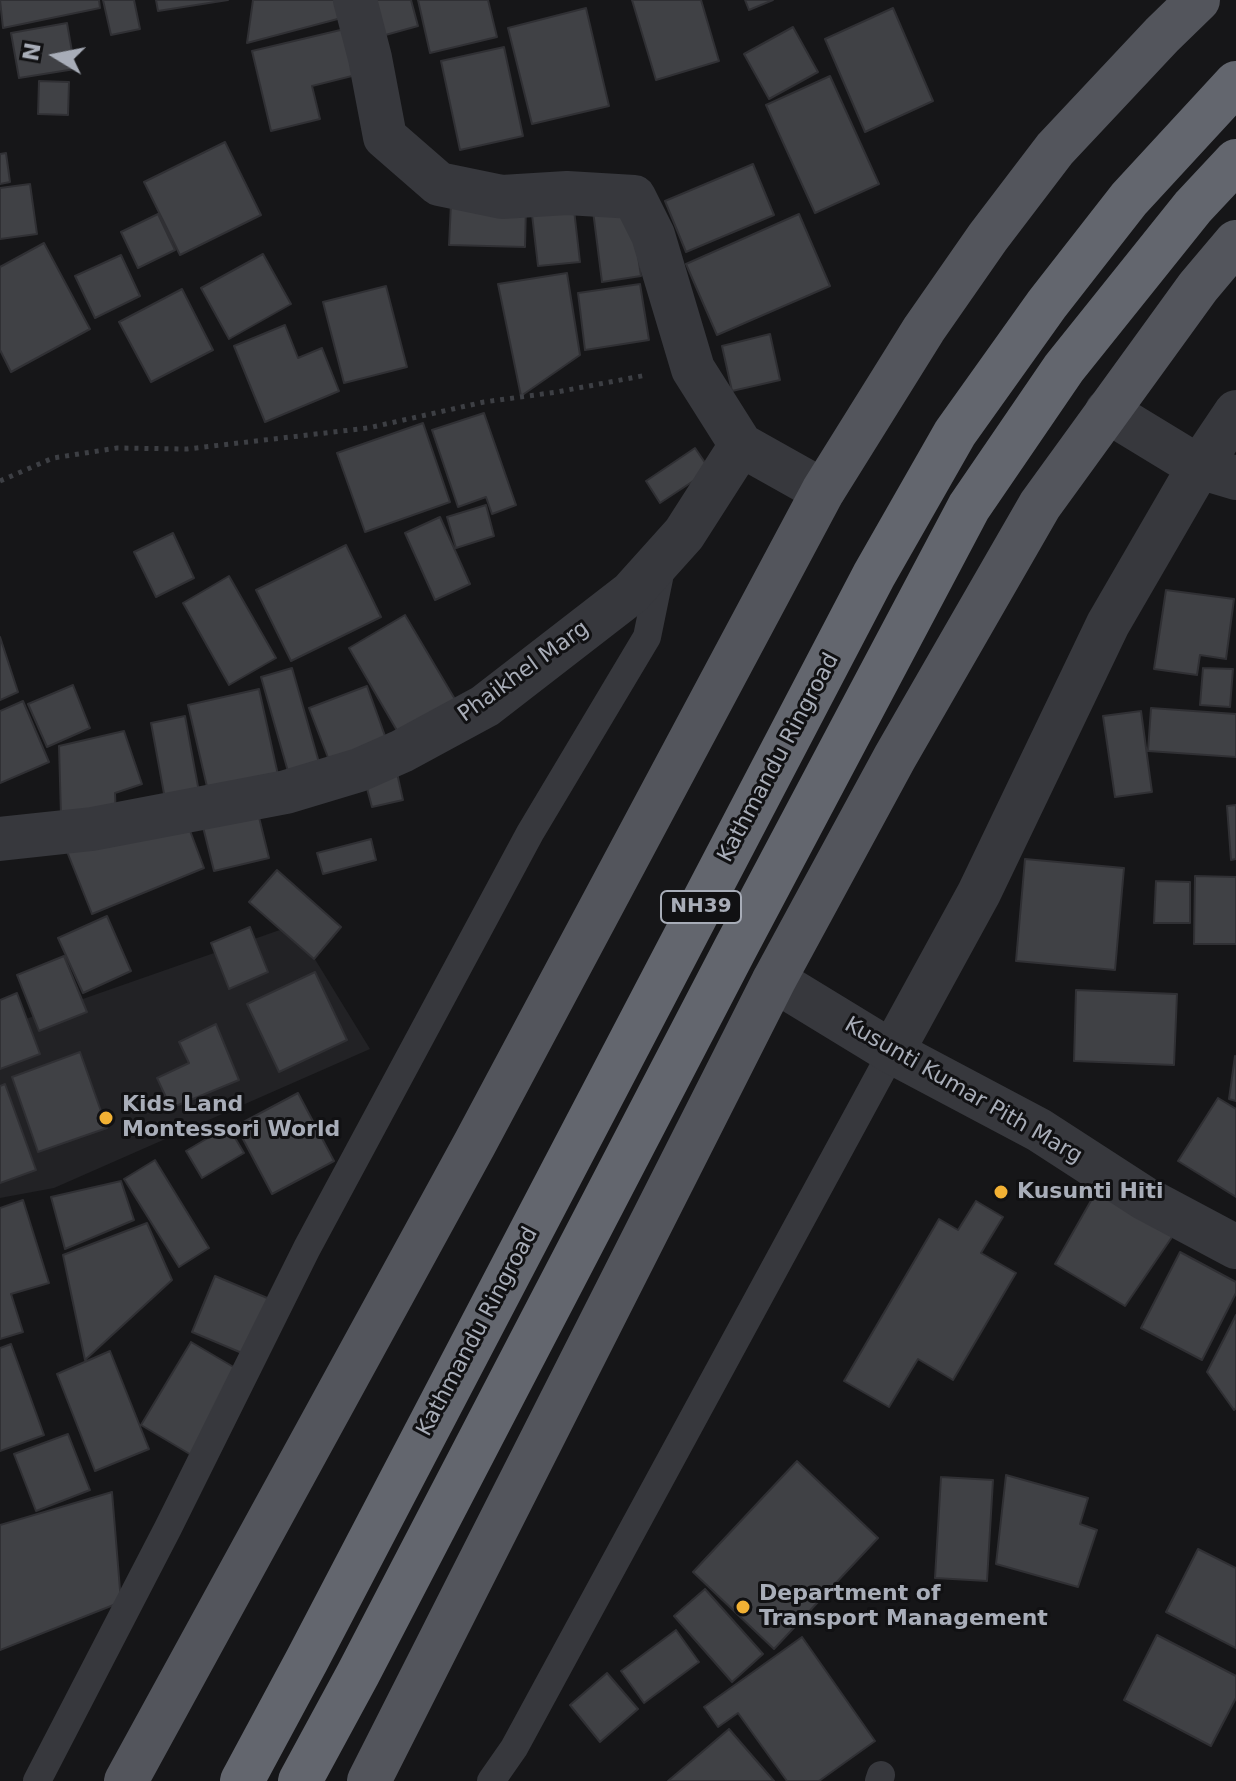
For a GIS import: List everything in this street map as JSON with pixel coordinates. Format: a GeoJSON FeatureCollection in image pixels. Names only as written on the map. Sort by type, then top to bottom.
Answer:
{"type":"FeatureCollection","features":[{"type":"Feature","properties":{"kind":"highway","name":"Kathmandu Ringroad"},"geometry":{"type":"LineString","coordinates":[[242,1781],[874,575],[955,433],[1047,304],[1129,199],[1236,83]]}},
{"type":"Feature","properties":{"kind":"highway","name":"NH39"},"geometry":{"type":"LineString","coordinates":[[300,1781],[969,507],[1064,368],[1193,207],[1236,161]]}},
{"type":"Feature","properties":{"kind":"main road"},"geometry":{"type":"LineString","coordinates":[[126,1781],[474,1145],[823,491],[924,329],[1055,149],[1198,0]]}},
{"type":"Feature","properties":{"kind":"main road"},"geometry":{"type":"LineString","coordinates":[[369,1781],[774,980],[895,757],[1040,505],[1198,287],[1236,242]]}},
{"type":"Feature","properties":{"kind":"street"},"geometry":{"type":"LineString","coordinates":[[355,0],[385,137],[439,184],[502,197],[567,193],[634,197],[653,235],[693,369],[741,445],[823,491]]}},
{"type":"Feature","properties":{"kind":"street"},"geometry":{"type":"LineString","coordinates":[[1107,411],[1217,472]]}},
{"type":"Feature","properties":{"kind":"street"},"geometry":{"type":"LineString","coordinates":[[892,1052],[979,893],[1108,624],[1217,472],[1236,412]]}},
{"type":"Feature","properties":{"kind":"street","name":"Phaikhel Marg"},"geometry":{"type":"LineString","coordinates":[[0,839],[107,826],[286,792],[359,770],[402,751],[485,706],[631,593],[684,534],[741,445]]}},
{"type":"Feature","properties":{"kind":"street","name":"Kusunti Kumar Pith Marg"},"geometry":{"type":"LineString","coordinates":[[774,980],[892,1052],[1039,1130],[1144,1198],[1236,1247]]}},
{"type":"Feature","properties":{"kind":"lane"},"geometry":{"type":"LineString","coordinates":[[37,1781],[307,1248],[530,833],[647,637],[663,559]]}},
{"type":"Feature","properties":{"kind":"lane"},"geometry":{"type":"LineString","coordinates":[[491,1781],[514,1748],[892,1052]]}},
{"type":"Feature","properties":{"kind":"path"},"geometry":{"type":"LineString","coordinates":[[0,481],[53,458],[117,448],[187,449],[368,428],[484,402],[693,369]]}},
{"type":"Feature","properties":{"kind":"shaded area","name":"Kids Land Montessori World"},"geometry":{"type":"Polygon","coordinates":[[[294,925],[370,1049],[54,1188],[0,1198],[0,1028],[294,925]]]}},
{"type":"Feature","properties":{"kind":"building"},"geometry":{"type":"Polygon","coordinates":[[[0,0],[99,0],[100,8],[3,28],[0,0]]]}},
{"type":"Feature","properties":{"kind":"building"},"geometry":{"type":"Polygon","coordinates":[[[103,0],[134,0],[140,29],[111,35],[103,0]]]}},
{"type":"Feature","properties":{"kind":"building"},"geometry":{"type":"Polygon","coordinates":[[[156,0],[228,0],[158,11],[156,0]]]}},
{"type":"Feature","properties":{"kind":"building"},"geometry":{"type":"Polygon","coordinates":[[[253,0],[345,0],[349,16],[247,43],[253,0]]]}},
{"type":"Feature","properties":{"kind":"building"},"geometry":{"type":"Polygon","coordinates":[[[360,0],[411,0],[418,26],[371,39],[360,0]]]}},
{"type":"Feature","properties":{"kind":"building"},"geometry":{"type":"Polygon","coordinates":[[[418,0],[488,0],[497,37],[430,53],[418,0]]]}},
{"type":"Feature","properties":{"kind":"building"},"geometry":{"type":"Polygon","coordinates":[[[632,0],[701,0],[719,61],[656,80],[632,0]]]}},
{"type":"Feature","properties":{"kind":"building"},"geometry":{"type":"Polygon","coordinates":[[[745,0],[773,0],[749,10],[745,0]]]}},
{"type":"Feature","properties":{"kind":"building"},"geometry":{"type":"Polygon","coordinates":[[[586,8],[609,106],[532,124],[508,28],[586,8]]]}},
{"type":"Feature","properties":{"kind":"building"},"geometry":{"type":"Polygon","coordinates":[[[893,8],[933,101],[865,132],[825,39],[893,8]]]}},
{"type":"Feature","properties":{"kind":"building"},"geometry":{"type":"Polygon","coordinates":[[[67,23],[75,69],[19,78],[11,33],[67,23]]]}},
{"type":"Feature","properties":{"kind":"building"},"geometry":{"type":"Polygon","coordinates":[[[353,27],[364,73],[312,86],[320,119],[271,131],[252,51],[353,27]]]}},
{"type":"Feature","properties":{"kind":"building"},"geometry":{"type":"Polygon","coordinates":[[[793,27],[818,72],[769,99],[744,54],[793,27]]]}},
{"type":"Feature","properties":{"kind":"building"},"geometry":{"type":"Polygon","coordinates":[[[504,47],[523,136],[460,150],[441,61],[504,47]]]}},
{"type":"Feature","properties":{"kind":"building"},"geometry":{"type":"Polygon","coordinates":[[[830,76],[879,184],[815,213],[766,105],[830,76]]]}},
{"type":"Feature","properties":{"kind":"building"},"geometry":{"type":"Polygon","coordinates":[[[39,81],[69,82],[68,115],[38,114],[39,81]]]}},
{"type":"Feature","properties":{"kind":"building"},"geometry":{"type":"Polygon","coordinates":[[[225,142],[261,215],[180,255],[144,182],[225,142]]]}},
{"type":"Feature","properties":{"kind":"building"},"geometry":{"type":"Polygon","coordinates":[[[6,153],[10,182],[0,184],[0,154],[6,153]]]}},
{"type":"Feature","properties":{"kind":"building"},"geometry":{"type":"Polygon","coordinates":[[[753,164],[774,215],[686,252],[665,201],[753,164]]]}},
{"type":"Feature","properties":{"kind":"building"},"geometry":{"type":"Polygon","coordinates":[[[30,184],[37,234],[0,239],[0,188],[30,184]]]}},
{"type":"Feature","properties":{"kind":"building"},"geometry":{"type":"Polygon","coordinates":[[[573,201],[580,262],[538,266],[531,206],[573,201]]]}},
{"type":"Feature","properties":{"kind":"building"},"geometry":{"type":"Polygon","coordinates":[[[630,202],[641,276],[602,282],[592,203],[630,202]]]}},
{"type":"Feature","properties":{"kind":"building"},"geometry":{"type":"Polygon","coordinates":[[[451,203],[526,205],[525,247],[449,245],[451,203]]]}},
{"type":"Feature","properties":{"kind":"building"},"geometry":{"type":"Polygon","coordinates":[[[158,214],[175,250],[138,268],[121,232],[158,214]]]}},
{"type":"Feature","properties":{"kind":"building"},"geometry":{"type":"Polygon","coordinates":[[[799,214],[830,286],[717,335],[686,264],[799,214]]]}},
{"type":"Feature","properties":{"kind":"building"},"geometry":{"type":"Polygon","coordinates":[[[44,243],[90,329],[11,372],[0,350],[0,267],[44,243]]]}},
{"type":"Feature","properties":{"kind":"building"},"geometry":{"type":"Polygon","coordinates":[[[263,254],[291,304],[229,339],[201,288],[263,254]]]}},
{"type":"Feature","properties":{"kind":"building"},"geometry":{"type":"Polygon","coordinates":[[[121,255],[140,296],[95,318],[75,276],[121,255]]]}},
{"type":"Feature","properties":{"kind":"building"},"geometry":{"type":"Polygon","coordinates":[[[567,273],[580,355],[521,396],[498,284],[567,273]]]}},
{"type":"Feature","properties":{"kind":"building"},"geometry":{"type":"Polygon","coordinates":[[[640,284],[649,340],[585,350],[578,293],[640,284]]]}},
{"type":"Feature","properties":{"kind":"building"},"geometry":{"type":"Polygon","coordinates":[[[386,286],[407,367],[344,383],[323,302],[386,286]]]}},
{"type":"Feature","properties":{"kind":"building"},"geometry":{"type":"Polygon","coordinates":[[[182,289],[213,350],[151,382],[119,322],[182,289]]]}},
{"type":"Feature","properties":{"kind":"building"},"geometry":{"type":"Polygon","coordinates":[[[285,325],[298,358],[322,348],[339,391],[265,422],[234,346],[285,325]]]}},
{"type":"Feature","properties":{"kind":"building"},"geometry":{"type":"Polygon","coordinates":[[[770,334],[780,380],[732,391],[722,346],[770,334]]]}},
{"type":"Feature","properties":{"kind":"building"},"geometry":{"type":"Polygon","coordinates":[[[484,413],[516,505],[492,514],[486,497],[458,507],[432,430],[484,413]]]}},
{"type":"Feature","properties":{"kind":"building"},"geometry":{"type":"Polygon","coordinates":[[[423,423],[450,502],[365,532],[337,453],[423,423]]]}},
{"type":"Feature","properties":{"kind":"building"},"geometry":{"type":"Polygon","coordinates":[[[695,448],[710,470],[660,503],[646,481],[695,448]]]}},
{"type":"Feature","properties":{"kind":"building"},"geometry":{"type":"Polygon","coordinates":[[[486,505],[494,536],[456,548],[447,517],[486,505]]]}},
{"type":"Feature","properties":{"kind":"building"},"geometry":{"type":"Polygon","coordinates":[[[440,517],[470,584],[435,600],[405,533],[440,517]]]}},
{"type":"Feature","properties":{"kind":"building"},"geometry":{"type":"Polygon","coordinates":[[[173,533],[194,578],[156,597],[134,552],[173,533]]]}},
{"type":"Feature","properties":{"kind":"building"},"geometry":{"type":"Polygon","coordinates":[[[346,545],[381,617],[291,661],[256,590],[346,545]]]}},
{"type":"Feature","properties":{"kind":"building"},"geometry":{"type":"Polygon","coordinates":[[[229,576],[276,658],[229,685],[183,603],[229,576]]]}},
{"type":"Feature","properties":{"kind":"building"},"geometry":{"type":"Polygon","coordinates":[[[1166,590],[1234,599],[1226,659],[1200,655],[1197,675],[1154,669],[1166,590]]]}},
{"type":"Feature","properties":{"kind":"building"},"geometry":{"type":"Polygon","coordinates":[[[405,615],[456,701],[399,734],[349,648],[405,615]]]}},
{"type":"Feature","properties":{"kind":"building"},"geometry":{"type":"Polygon","coordinates":[[[0,637],[18,692],[0,700],[0,637]]]}},
{"type":"Feature","properties":{"kind":"building"},"geometry":{"type":"Polygon","coordinates":[[[292,668],[322,773],[291,782],[261,677],[292,668]]]}},
{"type":"Feature","properties":{"kind":"building"},"geometry":{"type":"Polygon","coordinates":[[[1203,668],[1233,669],[1230,707],[1200,705],[1203,668]]]}},
{"type":"Feature","properties":{"kind":"building"},"geometry":{"type":"Polygon","coordinates":[[[73,685],[90,728],[47,747],[28,704],[73,685]]]}},
{"type":"Feature","properties":{"kind":"building"},"geometry":{"type":"Polygon","coordinates":[[[367,686],[389,747],[332,768],[309,708],[367,686]]]}},
{"type":"Feature","properties":{"kind":"building"},"geometry":{"type":"Polygon","coordinates":[[[259,689],[278,775],[208,791],[188,705],[259,689]]]}},
{"type":"Feature","properties":{"kind":"building"},"geometry":{"type":"Polygon","coordinates":[[[23,701],[49,762],[0,783],[0,711],[23,701]]]}},
{"type":"Feature","properties":{"kind":"building"},"geometry":{"type":"Polygon","coordinates":[[[1151,708],[1236,714],[1236,757],[1148,751],[1151,708]]]}},
{"type":"Feature","properties":{"kind":"building"},"geometry":{"type":"Polygon","coordinates":[[[1141,711],[1152,792],[1115,797],[1103,716],[1141,711]]]}},
{"type":"Feature","properties":{"kind":"building"},"geometry":{"type":"Polygon","coordinates":[[[185,716],[199,792],[165,799],[151,723],[185,716]]]}},
{"type":"Feature","properties":{"kind":"building"},"geometry":{"type":"Polygon","coordinates":[[[124,731],[142,784],[115,793],[116,820],[61,816],[59,746],[124,731]]]}},
{"type":"Feature","properties":{"kind":"building"},"geometry":{"type":"Polygon","coordinates":[[[397,773],[403,800],[372,807],[365,781],[397,773]]]}},
{"type":"Feature","properties":{"kind":"building"},"geometry":{"type":"Polygon","coordinates":[[[256,805],[269,858],[214,871],[201,819],[256,805]]]}},
{"type":"Feature","properties":{"kind":"building"},"geometry":{"type":"Polygon","coordinates":[[[1236,805],[1236,859],[1231,860],[1227,806],[1236,805]]]}},
{"type":"Feature","properties":{"kind":"building"},"geometry":{"type":"Polygon","coordinates":[[[186,820],[204,868],[92,914],[66,849],[186,820]]]}},
{"type":"Feature","properties":{"kind":"building"},"geometry":{"type":"Polygon","coordinates":[[[371,839],[376,860],[323,874],[317,853],[371,839]]]}},
{"type":"Feature","properties":{"kind":"building"},"geometry":{"type":"Polygon","coordinates":[[[1025,859],[1124,868],[1115,970],[1016,961],[1025,859]]]}},
{"type":"Feature","properties":{"kind":"building"},"geometry":{"type":"Polygon","coordinates":[[[277,870],[341,927],[314,959],[249,902],[277,870]]]}},
{"type":"Feature","properties":{"kind":"building"},"geometry":{"type":"Polygon","coordinates":[[[1195,876],[1236,877],[1236,944],[1194,944],[1195,876]]]}},
{"type":"Feature","properties":{"kind":"building"},"geometry":{"type":"Polygon","coordinates":[[[1156,881],[1190,882],[1190,923],[1154,923],[1156,881]]]}},
{"type":"Feature","properties":{"kind":"building"},"geometry":{"type":"Polygon","coordinates":[[[107,916],[131,971],[83,993],[58,938],[107,916]]]}},
{"type":"Feature","properties":{"kind":"building"},"geometry":{"type":"Polygon","coordinates":[[[250,927],[268,972],[229,989],[211,943],[250,927]]]}},
{"type":"Feature","properties":{"kind":"building"},"geometry":{"type":"Polygon","coordinates":[[[64,956],[87,1012],[39,1031],[17,975],[64,956]]]}},
{"type":"Feature","properties":{"kind":"building"},"geometry":{"type":"Polygon","coordinates":[[[315,972],[347,1040],[279,1072],[247,1004],[315,972]]]}},
{"type":"Feature","properties":{"kind":"building"},"geometry":{"type":"Polygon","coordinates":[[[1076,990],[1177,994],[1174,1065],[1074,1061],[1076,990]]]}},
{"type":"Feature","properties":{"kind":"building"},"geometry":{"type":"Polygon","coordinates":[[[17,993],[40,1054],[0,1069],[0,1000],[17,993]]]}},
{"type":"Feature","properties":{"kind":"building"},"geometry":{"type":"Polygon","coordinates":[[[216,1024],[239,1080],[171,1108],[157,1078],[189,1063],[179,1042],[216,1024]]]}},
{"type":"Feature","properties":{"kind":"building"},"geometry":{"type":"Polygon","coordinates":[[[80,1052],[107,1128],[38,1152],[12,1077],[80,1052]]]}},
{"type":"Feature","properties":{"kind":"building"},"geometry":{"type":"Polygon","coordinates":[[[1236,1057],[1236,1101],[1229,1099],[1236,1057]]]}},
{"type":"Feature","properties":{"kind":"building"},"geometry":{"type":"Polygon","coordinates":[[[5,1084],[36,1170],[0,1183],[0,1086],[5,1084]]]}},
{"type":"Feature","properties":{"kind":"building"},"geometry":{"type":"Polygon","coordinates":[[[298,1093],[334,1161],[272,1194],[236,1126],[298,1093]]]}},
{"type":"Feature","properties":{"kind":"building"},"geometry":{"type":"Polygon","coordinates":[[[1218,1098],[1236,1109],[1236,1197],[1178,1161],[1218,1098]]]}},
{"type":"Feature","properties":{"kind":"building"},"geometry":{"type":"Polygon","coordinates":[[[228,1126],[244,1153],[202,1178],[186,1151],[228,1126]]]}},
{"type":"Feature","properties":{"kind":"building"},"geometry":{"type":"Polygon","coordinates":[[[155,1160],[209,1248],[179,1267],[124,1179],[155,1160]]]}},
{"type":"Feature","properties":{"kind":"building"},"geometry":{"type":"Polygon","coordinates":[[[1105,1176],[1183,1221],[1125,1306],[1055,1264],[1105,1176]]]}},
{"type":"Feature","properties":{"kind":"building"},"geometry":{"type":"Polygon","coordinates":[[[121,1181],[134,1220],[65,1249],[51,1197],[121,1181]]]}},
{"type":"Feature","properties":{"kind":"building"},"geometry":{"type":"Polygon","coordinates":[[[23,1200],[49,1283],[11,1294],[23,1332],[0,1339],[0,1208],[23,1200]]]}},
{"type":"Feature","properties":{"kind":"building"},"geometry":{"type":"Polygon","coordinates":[[[976,1201],[1003,1217],[981,1253],[1016,1273],[953,1380],[918,1359],[889,1407],[844,1381],[939,1219],[958,1230],[976,1201]]]}},
{"type":"Feature","properties":{"kind":"building"},"geometry":{"type":"Polygon","coordinates":[[[147,1223],[172,1280],[85,1360],[63,1255],[147,1223]]]}},
{"type":"Feature","properties":{"kind":"building"},"geometry":{"type":"Polygon","coordinates":[[[1180,1252],[1236,1282],[1236,1293],[1202,1360],[1141,1328],[1180,1252]]]}},
{"type":"Feature","properties":{"kind":"building"},"geometry":{"type":"Polygon","coordinates":[[[215,1276],[272,1300],[249,1356],[192,1332],[215,1276]]]}},
{"type":"Feature","properties":{"kind":"building"},"geometry":{"type":"Polygon","coordinates":[[[1236,1315],[1236,1408],[1234,1410],[1207,1372],[1236,1315]]]}},
{"type":"Feature","properties":{"kind":"building"},"geometry":{"type":"Polygon","coordinates":[[[191,1342],[242,1372],[193,1456],[141,1425],[191,1342]]]}},
{"type":"Feature","properties":{"kind":"building"},"geometry":{"type":"Polygon","coordinates":[[[11,1344],[44,1435],[0,1451],[0,1348],[11,1344]]]}},
{"type":"Feature","properties":{"kind":"building"},"geometry":{"type":"Polygon","coordinates":[[[110,1351],[149,1449],[95,1471],[57,1374],[110,1351]]]}},
{"type":"Feature","properties":{"kind":"building"},"geometry":{"type":"Polygon","coordinates":[[[68,1434],[90,1490],[36,1511],[14,1454],[68,1434]]]}},
{"type":"Feature","properties":{"kind":"building"},"geometry":{"type":"Polygon","coordinates":[[[797,1461],[878,1538],[774,1649],[693,1572],[797,1461]]]}},
{"type":"Feature","properties":{"kind":"building"},"geometry":{"type":"Polygon","coordinates":[[[1006,1475],[1088,1498],[1080,1524],[1097,1530],[1078,1587],[996,1564],[1006,1475]]]}},
{"type":"Feature","properties":{"kind":"building"},"geometry":{"type":"Polygon","coordinates":[[[941,1477],[993,1480],[987,1581],[935,1578],[941,1477]]]}},
{"type":"Feature","properties":{"kind":"building"},"geometry":{"type":"Polygon","coordinates":[[[112,1492],[121,1602],[0,1650],[0,1525],[112,1492]]]}},
{"type":"Feature","properties":{"kind":"building"},"geometry":{"type":"Polygon","coordinates":[[[1198,1549],[1236,1568],[1236,1648],[1166,1612],[1198,1549]]]}},
{"type":"Feature","properties":{"kind":"building"},"geometry":{"type":"Polygon","coordinates":[[[705,1589],[763,1654],[732,1682],[674,1616],[705,1589]]]}},
{"type":"Feature","properties":{"kind":"building"},"geometry":{"type":"Polygon","coordinates":[[[676,1630],[699,1662],[644,1703],[621,1671],[676,1630]]]}},
{"type":"Feature","properties":{"kind":"building"},"geometry":{"type":"Polygon","coordinates":[[[1157,1635],[1236,1676],[1236,1698],[1211,1746],[1124,1700],[1157,1635]]]}},
{"type":"Feature","properties":{"kind":"building"},"geometry":{"type":"Polygon","coordinates":[[[802,1637],[875,1741],[819,1781],[787,1781],[738,1713],[718,1727],[704,1707],[802,1637]]]}},
{"type":"Feature","properties":{"kind":"building"},"geometry":{"type":"Polygon","coordinates":[[[607,1673],[638,1709],[600,1742],[570,1705],[607,1673]]]}},
{"type":"Feature","properties":{"kind":"building"},"geometry":{"type":"Polygon","coordinates":[[[729,1729],[774,1781],[668,1781],[729,1729]]]}},
{"type":"Feature","properties":{"kind":"place","name":"Kids Land Montessori World"},"geometry":{"type":"Point","coordinates":[106,1118]}},
{"type":"Feature","properties":{"kind":"place","name":"Kusunti Hiti"},"geometry":{"type":"Point","coordinates":[1001,1192]}},
{"type":"Feature","properties":{"kind":"place","name":"Department of Transport Management"},"geometry":{"type":"Point","coordinates":[743,1607]}}]}
